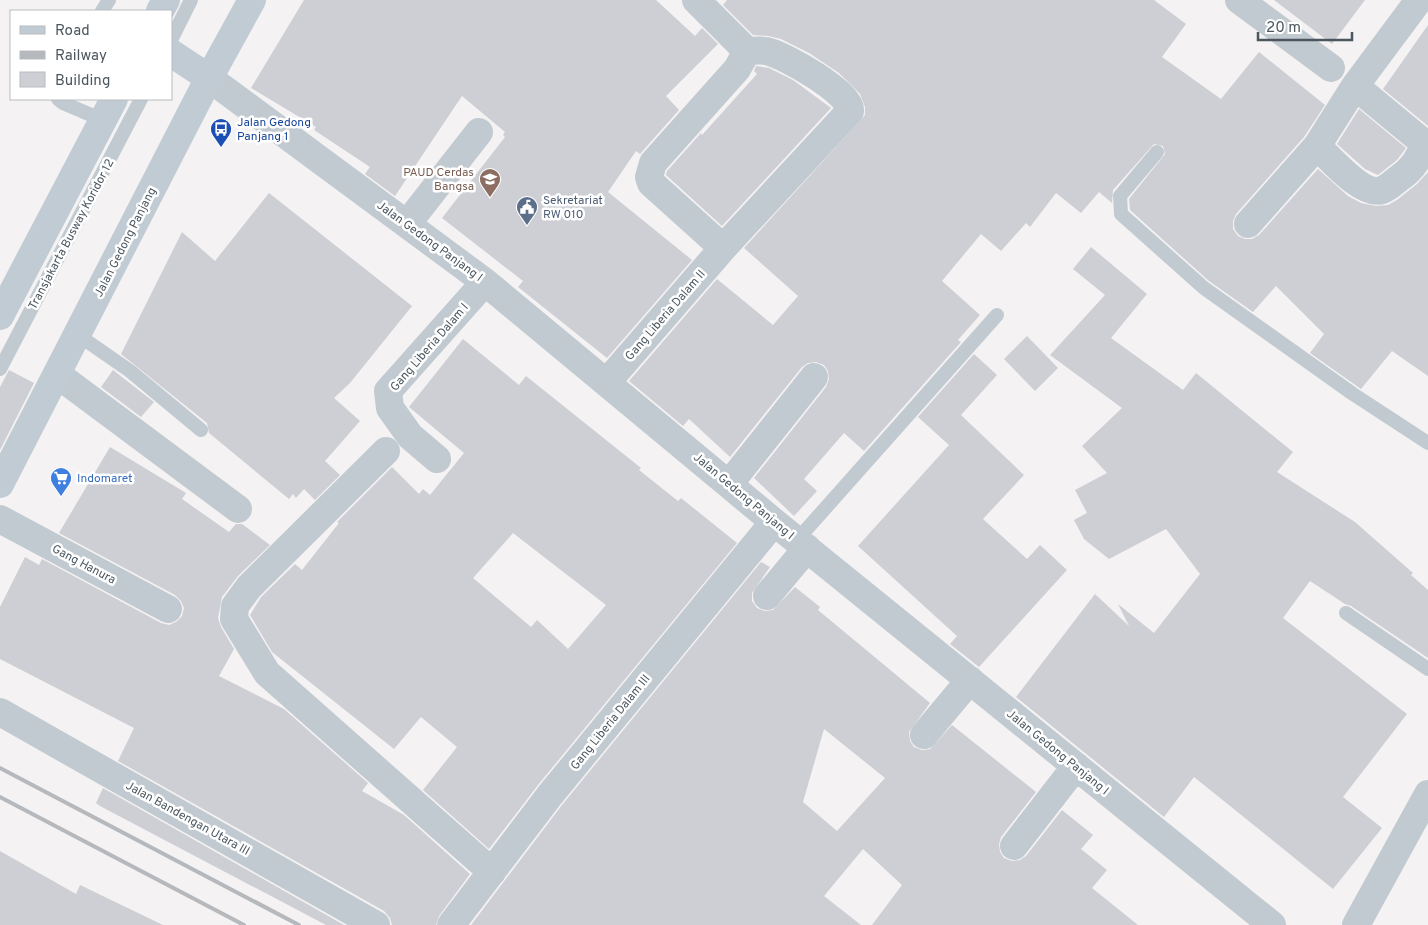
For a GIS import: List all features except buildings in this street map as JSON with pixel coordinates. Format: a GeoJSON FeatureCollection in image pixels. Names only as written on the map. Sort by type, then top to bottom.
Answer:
{"type":"FeatureCollection","features":[{"type":"Feature","properties":{"kind":"main road","name":"Jalan Gedong Panjang"},"geometry":{"type":"LineString","coordinates":[[0,484],[58,375],[209,78],[252,0]]}},
{"type":"Feature","properties":{"kind":"main road"},"geometry":{"type":"LineString","coordinates":[[172,54],[209,78]]}},
{"type":"Feature","properties":{"kind":"main road"},"geometry":{"type":"LineString","coordinates":[[0,316],[109,110]]}},
{"type":"Feature","properties":{"kind":"street"},"geometry":{"type":"LineString","coordinates":[[696,0],[746,51],[737,69],[653,163],[649,177],[651,183],[723,248]]}},
{"type":"Feature","properties":{"kind":"street"},"geometry":{"type":"LineString","coordinates":[[1239,0],[1331,68]]}},
{"type":"Feature","properties":{"kind":"street"},"geometry":{"type":"LineString","coordinates":[[1248,224],[1317,146],[1355,86],[1419,0]]}},
{"type":"Feature","properties":{"kind":"street","name":"Gang Liberia Dalam II"},"geometry":{"type":"LineString","coordinates":[[607,382],[723,248],[851,108],[835,90],[793,61],[766,51],[746,51]]}},
{"type":"Feature","properties":{"kind":"street","name":"Jalan Gedong Panjang I"},"geometry":{"type":"LineString","coordinates":[[209,78],[485,282],[774,522],[1272,925]]}},
{"type":"Feature","properties":{"kind":"street"},"geometry":{"type":"LineString","coordinates":[[1317,146],[1359,185],[1369,190],[1381,191],[1410,171],[1422,153],[1424,142],[1355,86]]}},
{"type":"Feature","properties":{"kind":"street"},"geometry":{"type":"LineString","coordinates":[[407,224],[479,132]]}},
{"type":"Feature","properties":{"kind":"street","name":"Gang Liberia Dalam I"},"geometry":{"type":"LineString","coordinates":[[437,459],[410,436],[390,408],[388,391],[485,282]]}},
{"type":"Feature","properties":{"kind":"street"},"geometry":{"type":"LineString","coordinates":[[58,375],[238,509]]}},
{"type":"Feature","properties":{"kind":"street"},"geometry":{"type":"LineString","coordinates":[[729,484],[814,377]]}},
{"type":"Feature","properties":{"kind":"street"},"geometry":{"type":"LineString","coordinates":[[386,451],[249,587],[235,606],[234,619],[267,673],[492,872]]}},
{"type":"Feature","properties":{"kind":"street","name":"Gang Hanura"},"geometry":{"type":"LineString","coordinates":[[0,518],[168,609]]}},
{"type":"Feature","properties":{"kind":"street","name":"Gang Liberia Dalam III"},"geometry":{"type":"LineString","coordinates":[[451,925],[550,795],[774,522]]}},
{"type":"Feature","properties":{"kind":"street"},"geometry":{"type":"LineString","coordinates":[[767,596],[802,544]]}},
{"type":"Feature","properties":{"kind":"street"},"geometry":{"type":"LineString","coordinates":[[924,735],[970,680]]}},
{"type":"Feature","properties":{"kind":"street","name":"Jalan Bandengan Utara III"},"geometry":{"type":"LineString","coordinates":[[0,712],[376,925]]}},
{"type":"Feature","properties":{"kind":"street"},"geometry":{"type":"LineString","coordinates":[[1014,846],[1076,766]]}},
{"type":"Feature","properties":{"kind":"street"},"geometry":{"type":"LineString","coordinates":[[1356,925],[1428,794]]}},
{"type":"Feature","properties":{"kind":"lane"},"geometry":{"type":"LineString","coordinates":[[172,38],[190,0]]}},
{"type":"Feature","properties":{"kind":"lane"},"geometry":{"type":"LineString","coordinates":[[59,100],[63,103],[109,110]]}},
{"type":"Feature","properties":{"kind":"lane","name":"Transjakarta Busway Koridor 12"},"geometry":{"type":"LineString","coordinates":[[0,369],[140,100]]}},
{"type":"Feature","properties":{"kind":"lane"},"geometry":{"type":"LineString","coordinates":[[1157,152],[1120,196],[1121,214],[1204,288],[1353,394],[1428,443]]}},
{"type":"Feature","properties":{"kind":"lane"},"geometry":{"type":"LineString","coordinates":[[802,544],[997,315]]}},
{"type":"Feature","properties":{"kind":"lane"},"geometry":{"type":"LineString","coordinates":[[78,335],[130,370],[201,430]]}},
{"type":"Feature","properties":{"kind":"lane"},"geometry":{"type":"LineString","coordinates":[[1346,613],[1428,669]]}},
{"type":"Feature","properties":{"kind":"railway"},"geometry":{"type":"LineString","coordinates":[[0,768],[299,925]]}},
{"type":"Feature","properties":{"kind":"railway"},"geometry":{"type":"LineString","coordinates":[[0,797],[244,925]]}},
{"type":"Feature","properties":{"kind":"place","name":"Jalan Gedong Panjang 1"},"geometry":{"type":"Point","coordinates":[221,148]}},
{"type":"Feature","properties":{"kind":"place","name":"PAUD Cerdas Bangsa"},"geometry":{"type":"Point","coordinates":[490,198]}},
{"type":"Feature","properties":{"kind":"place","name":"Sekretariat RW 010"},"geometry":{"type":"Point","coordinates":[527,226]}},
{"type":"Feature","properties":{"kind":"place","name":"Indomaret"},"geometry":{"type":"Point","coordinates":[61,497]}}]}
